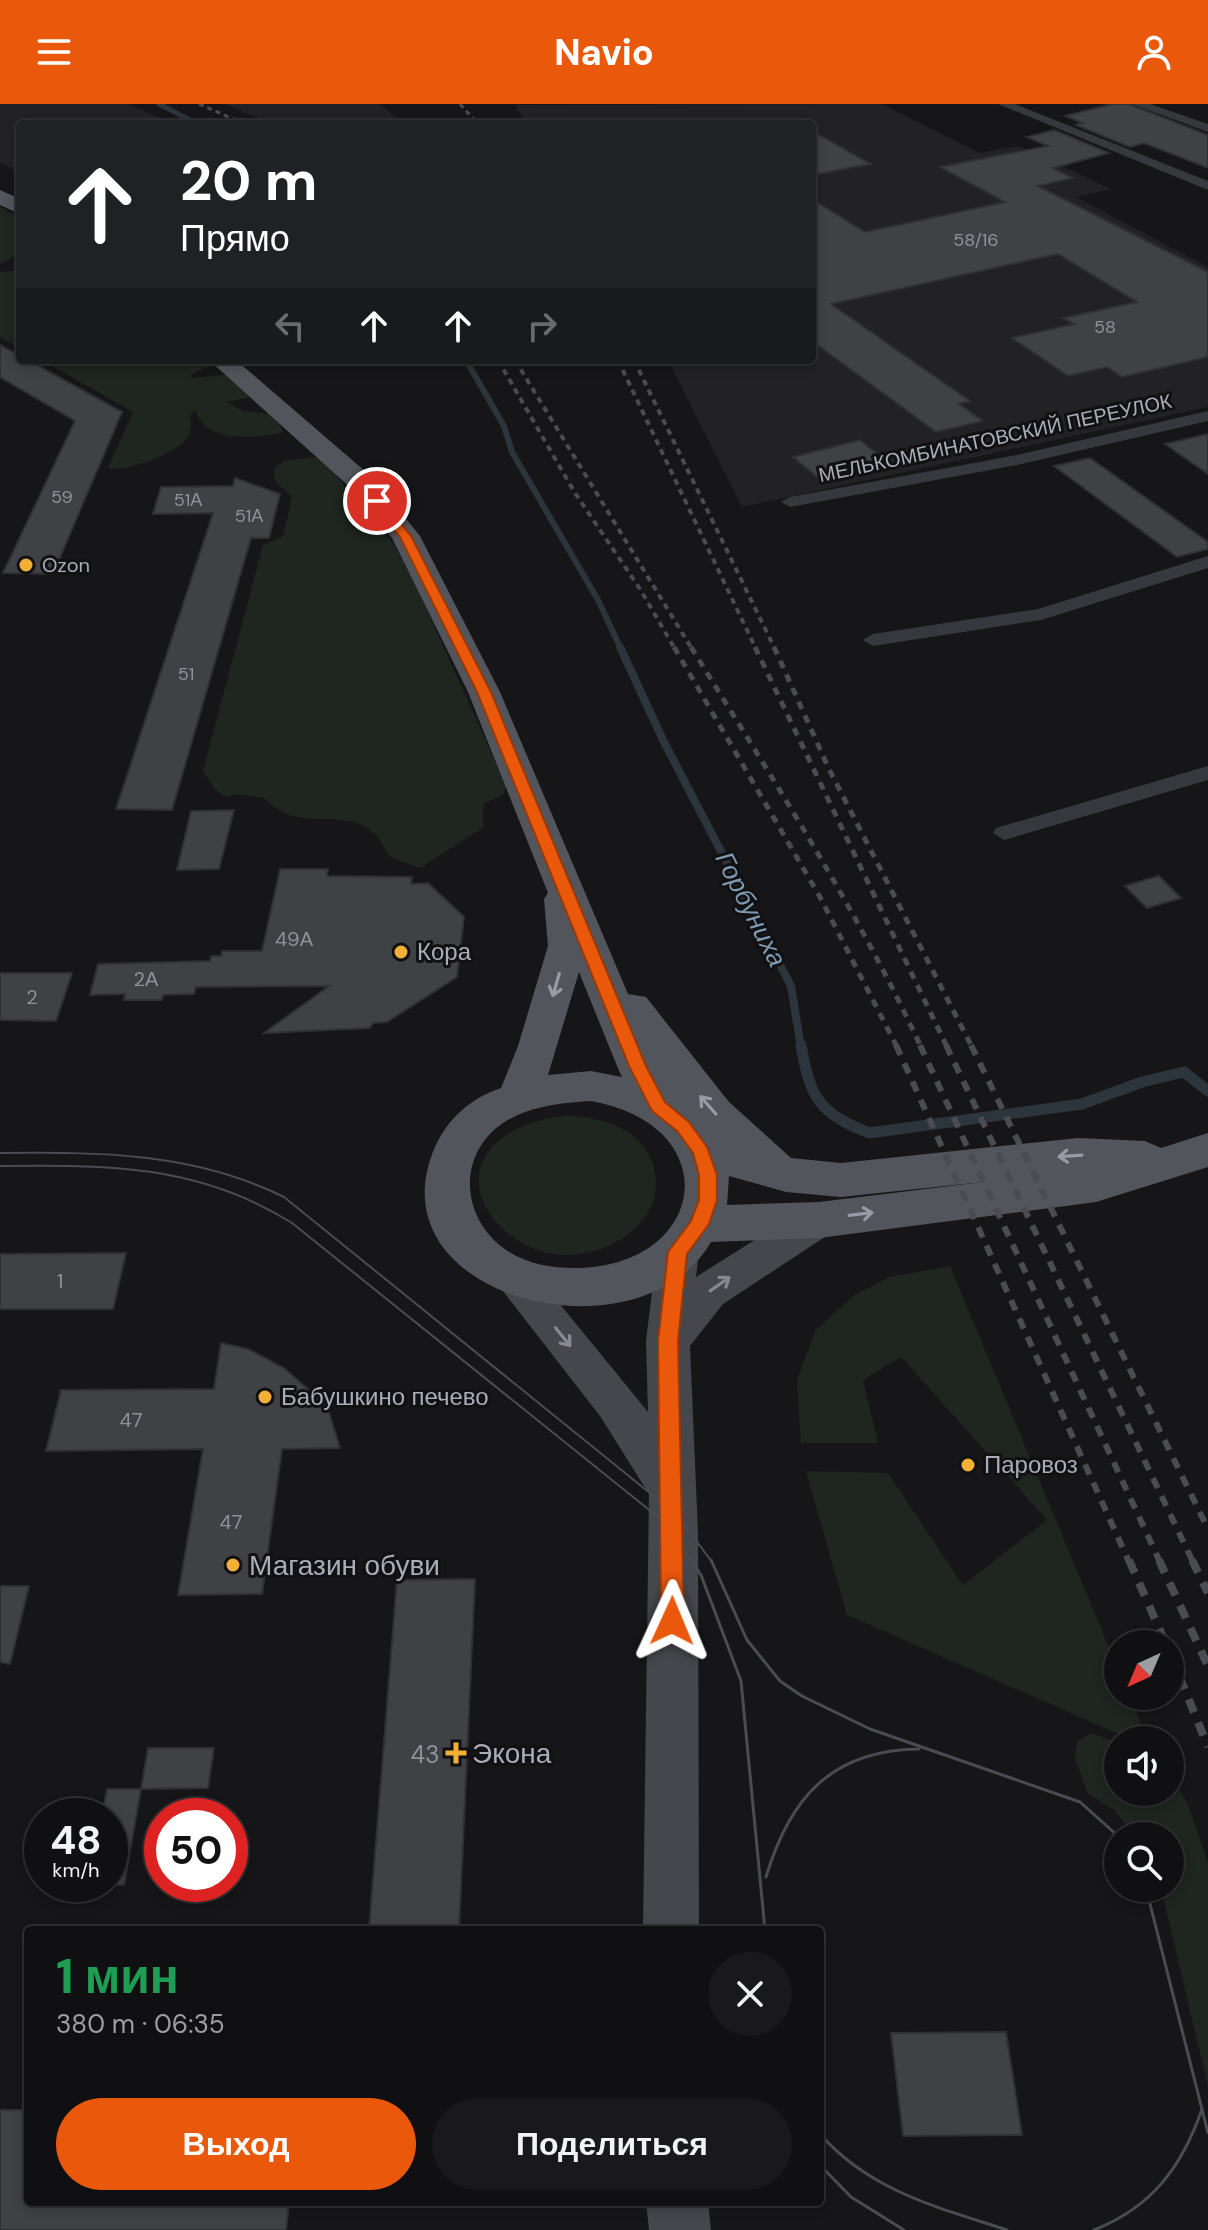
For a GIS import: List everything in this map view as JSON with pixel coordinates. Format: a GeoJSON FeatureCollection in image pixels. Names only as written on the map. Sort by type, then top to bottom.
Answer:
{"type":"FeatureCollection","features":[{"type":"Feature","properties":{"kind":"main road"},"geometry":{"type":"LineString","coordinates":[[226,364],[363,484],[405,536],[484,692],[638,1066],[658,1106]]}},
{"type":"Feature","properties":{"kind":"main road"},"geometry":{"type":"LineString","coordinates":[[519,1096],[539,1046],[567,946],[561,880]]}},
{"type":"Feature","properties":{"kind":"main road"},"geometry":{"type":"LineString","coordinates":[[590,944],[625,998],[708,1106],[743,1143],[786,1175]]}},
{"type":"Feature","properties":{"kind":"main road"},"geometry":{"type":"LineString","coordinates":[[671,1926],[668,1341],[689,1238],[708,1200],[708,1175],[701,1152],[683,1126],[658,1106],[626,1092],[591,1086],[554,1087],[519,1096],[495,1108],[469,1130],[452,1158],[446,1189],[452,1220],[466,1242],[487,1261],[513,1277],[556,1288],[601,1287],[643,1275],[689,1238],[1096,1185],[1192,1155]]}},
{"type":"Feature","properties":{"kind":"main road"},"geometry":{"type":"LineString","coordinates":[[701,1152],[786,1175],[841,1180],[1078,1155],[1192,1155]]}},
{"type":"Feature","properties":{"kind":"main road"},"geometry":{"type":"LineString","coordinates":[[668,1341],[708,1292],[819,1220]]}},
{"type":"Feature","properties":{"kind":"main road"},"geometry":{"type":"LineString","coordinates":[[513,1277],[616,1402],[671,1487]]}},
{"type":"Feature","properties":{"kind":"main road"},"geometry":{"type":"LineString","coordinates":[[677,2206],[680,2230]]}},
{"type":"Feature","properties":{"kind":"street"},"geometry":{"type":"LineString","coordinates":[[1004,104],[1208,186]]}},
{"type":"Feature","properties":{"kind":"street"},"geometry":{"type":"LineString","coordinates":[[1138,104],[1208,128]]}},
{"type":"Feature","properties":{"kind":"street","name":"МЕЛЬКОМБИНАТОВСКИЙ ПЕРЕУЛОК"},"geometry":{"type":"LineString","coordinates":[[790,502],[1017,460],[1208,416]]}},
{"type":"Feature","properties":{"kind":"street"},"geometry":{"type":"LineString","coordinates":[[873,640],[1041,614],[1208,562]]}},
{"type":"Feature","properties":{"kind":"street"},"geometry":{"type":"LineString","coordinates":[[1004,833],[1208,773]]}},
{"type":"Feature","properties":{"kind":"shaded area"},"geometry":{"type":"Polygon","coordinates":[[[0,104],[128,104],[165,120],[16,120],[16,170],[0,163],[0,104]]]}},
{"type":"Feature","properties":{"kind":"shaded area"},"geometry":{"type":"Polygon","coordinates":[[[225,104],[380,104],[398,120],[263,120],[225,104]]]}},
{"type":"Feature","properties":{"kind":"shaded area"},"geometry":{"type":"Polygon","coordinates":[[[882,104],[980,153],[1018,146],[1111,189],[1076,197],[1208,267],[1208,407],[742,507],[670,364],[816,364],[816,120],[524,120],[515,105],[882,104]]]}},
{"type":"Feature","properties":{"kind":"shaded area"},"geometry":{"type":"Polygon","coordinates":[[[0,206],[16,216],[16,258],[0,264],[0,206]]]}},
{"type":"Feature","properties":{"kind":"shaded area"},"geometry":{"type":"Polygon","coordinates":[[[16,270],[16,346],[0,337],[0,272],[16,270]]]}},
{"type":"Feature","properties":{"kind":"shaded area"},"geometry":{"type":"Polygon","coordinates":[[[49,364],[207,364],[191,375],[192,378],[230,374],[252,397],[226,402],[244,411],[271,414],[284,432],[246,437],[221,434],[201,421],[195,410],[190,415],[189,435],[175,448],[140,464],[108,468],[133,412],[49,364]]]}},
{"type":"Feature","properties":{"kind":"shaded area"},"geometry":{"type":"Polygon","coordinates":[[[315,457],[329,467],[393,543],[413,579],[506,785],[504,794],[483,804],[483,828],[420,868],[390,857],[377,837],[363,826],[347,821],[297,817],[280,811],[264,798],[238,794],[227,797],[215,790],[203,771],[263,545],[283,536],[292,497],[275,481],[274,469],[284,461],[315,457]]]}},
{"type":"Feature","properties":{"kind":"shaded area"},"geometry":{"type":"Polygon","coordinates":[[[566,1115],[606,1122],[634,1136],[645,1148],[656,1176],[655,1191],[644,1219],[632,1231],[591,1252],[551,1253],[516,1240],[491,1216],[479,1187],[485,1157],[512,1131],[566,1115]]]}},
{"type":"Feature","properties":{"kind":"shaded area"},"geometry":{"type":"Polygon","coordinates":[[[950,1266],[1104,1635],[1104,1710],[1135,1710],[1142,1726],[1104,1728],[847,1615],[806,1471],[888,1473],[963,1585],[1047,1520],[901,1357],[863,1380],[878,1443],[801,1443],[797,1381],[815,1331],[853,1296],[889,1277],[950,1266]]]}},
{"type":"Feature","properties":{"kind":"shaded area"},"geometry":{"type":"Polygon","coordinates":[[[1091,1733],[1104,1738],[1104,1803],[1088,1793],[1075,1760],[1077,1742],[1091,1733]]]}},
{"type":"Feature","properties":{"kind":"shaded area"},"geometry":{"type":"Polygon","coordinates":[[[1184,1797],[1188,1804],[1208,1863],[1208,2087],[1164,1902],[1184,1902],[1184,1822],[1124,1822],[1108,1806],[1184,1806],[1184,1797]]]}},
{"type":"Feature","properties":{"kind":"building"},"geometry":{"type":"Polygon","coordinates":[[[1112,104],[1129,104],[1208,135],[1208,168],[1144,143],[1130,147],[1076,125],[1083,123],[1065,116],[1112,104]]]}},
{"type":"Feature","properties":{"kind":"building"},"geometry":{"type":"Polygon","coordinates":[[[1054,130],[1109,153],[1053,168],[1073,178],[1038,186],[1208,272],[1208,357],[1122,377],[1107,367],[1068,376],[1012,338],[1074,324],[1063,318],[1137,302],[1058,254],[831,304],[970,401],[959,404],[983,421],[936,432],[816,344],[816,201],[865,232],[1005,202],[940,167],[1048,146],[1027,137],[1054,130]]]}},
{"type":"Feature","properties":{"kind":"building"},"geometry":{"type":"Polygon","coordinates":[[[816,133],[871,164],[816,174],[816,133]]]}},
{"type":"Feature","properties":{"kind":"building"},"geometry":{"type":"Polygon","coordinates":[[[0,345],[16,354],[16,364],[35,364],[122,412],[53,574],[3,573],[75,421],[0,377],[0,345]]]}},
{"type":"Feature","properties":{"kind":"building"},"geometry":{"type":"Polygon","coordinates":[[[1208,434],[1208,474],[1165,444],[1208,434]]]}},
{"type":"Feature","properties":{"kind":"building"},"geometry":{"type":"Polygon","coordinates":[[[860,440],[890,464],[822,481],[793,457],[860,440]]]}},
{"type":"Feature","properties":{"kind":"building"},"geometry":{"type":"Polygon","coordinates":[[[1090,458],[1208,542],[1208,549],[1177,557],[1054,466],[1090,458]]]}},
{"type":"Feature","properties":{"kind":"building"},"geometry":{"type":"Polygon","coordinates":[[[235,478],[280,494],[269,538],[251,538],[172,810],[116,809],[213,513],[153,514],[161,487],[233,486],[235,478]]]}},
{"type":"Feature","properties":{"kind":"building"},"geometry":{"type":"Polygon","coordinates":[[[234,810],[219,869],[177,870],[191,811],[234,810]]]}},
{"type":"Feature","properties":{"kind":"building"},"geometry":{"type":"Polygon","coordinates":[[[280,869],[328,869],[327,876],[412,877],[411,884],[428,883],[464,917],[457,977],[387,1022],[373,1023],[370,1028],[264,1033],[329,986],[196,987],[194,994],[163,995],[162,1000],[124,1000],[125,994],[90,995],[98,964],[210,961],[211,956],[221,956],[222,951],[262,951],[280,869]]]}},
{"type":"Feature","properties":{"kind":"building"},"geometry":{"type":"Polygon","coordinates":[[[1159,876],[1181,898],[1147,908],[1125,886],[1159,876]]]}},
{"type":"Feature","properties":{"kind":"building"},"geometry":{"type":"Polygon","coordinates":[[[0,973],[72,973],[56,1021],[0,1020],[0,973]]]}},
{"type":"Feature","properties":{"kind":"building"},"geometry":{"type":"Polygon","coordinates":[[[126,1253],[113,1309],[0,1309],[0,1254],[126,1253]]]}},
{"type":"Feature","properties":{"kind":"building"},"geometry":{"type":"Polygon","coordinates":[[[221,1343],[248,1349],[284,1368],[327,1406],[340,1448],[282,1449],[262,1594],[178,1595],[203,1449],[46,1451],[61,1390],[214,1389],[221,1343]]]}},
{"type":"Feature","properties":{"kind":"building"},"geometry":{"type":"Polygon","coordinates":[[[475,1579],[459,1926],[369,1926],[397,1580],[475,1579]]]}},
{"type":"Feature","properties":{"kind":"building"},"geometry":{"type":"Polygon","coordinates":[[[0,1586],[29,1586],[10,1664],[0,1662],[0,1586]]]}},
{"type":"Feature","properties":{"kind":"building"},"geometry":{"type":"Polygon","coordinates":[[[148,1748],[214,1748],[208,1788],[141,1789],[148,1748]]]}},
{"type":"Feature","properties":{"kind":"building"},"geometry":{"type":"Polygon","coordinates":[[[107,1789],[141,1789],[128,1862],[128,1798],[105,1798],[107,1789]]]}},
{"type":"Feature","properties":{"kind":"building"},"geometry":{"type":"Polygon","coordinates":[[[1006,2032],[1022,2135],[903,2136],[891,2033],[1006,2032]]]}},
{"type":"Feature","properties":{"kind":"building"},"geometry":{"type":"Polygon","coordinates":[[[0,2110],[24,2110],[24,2206],[289,2206],[286,2230],[0,2230],[0,2110]]]}},
{"type":"Feature","properties":{"kind":"waterway","name":"Горбуниха"},"geometry":{"type":"LineString","coordinates":[[159,104],[190,120]]}},
{"type":"Feature","properties":{"kind":"waterway","name":"Горбуниха"},"geometry":{"type":"LineString","coordinates":[[468,364],[504,426],[512,452],[598,600],[621,649]]}},
{"type":"Feature","properties":{"kind":"waterway","name":"Горбуниха"},"geometry":{"type":"LineString","coordinates":[[620,647],[663,740],[791,986],[801,1047]]}},
{"type":"Feature","properties":{"kind":"waterway","name":"Горбуниха"},"geometry":{"type":"LineString","coordinates":[[801,1045],[808,1078],[820,1101],[839,1118],[869,1133],[1082,1104],[1142,1082],[1184,1072],[1208,1091]]}},
{"type":"Feature","properties":{"kind":"tram line"},"geometry":{"type":"LineString","coordinates":[[0,1153],[73,1153],[180,1163],[250,1182],[284,1197],[677,1515],[712,1562]]}},
{"type":"Feature","properties":{"kind":"tram line"},"geometry":{"type":"LineString","coordinates":[[0,1166],[115,1168],[187,1179],[222,1189],[292,1223],[663,1521],[692,1562]]}},
{"type":"Feature","properties":{"kind":"tram line"},"geometry":{"type":"LineString","coordinates":[[691,1560],[701,1575],[741,1681],[765,1926]]}},
{"type":"Feature","properties":{"kind":"tram line"},"geometry":{"type":"LineString","coordinates":[[712,1562],[747,1640],[780,1681],[802,1696],[870,1729],[1080,1802],[1104,1823]]}},
{"type":"Feature","properties":{"kind":"tram line"},"geometry":{"type":"LineString","coordinates":[[766,1877],[788,1823],[819,1783],[862,1758],[919,1749]]}},
{"type":"Feature","properties":{"kind":"tram line"},"geometry":{"type":"LineString","coordinates":[[1150,1902],[1202,2109]]}},
{"type":"Feature","properties":{"kind":"tram line"},"geometry":{"type":"LineString","coordinates":[[1094,2230],[1133,2210],[1162,2183],[1185,2149],[1202,2109]]}},
{"type":"Feature","properties":{"kind":"tram line"},"geometry":{"type":"LineString","coordinates":[[1202,2109],[1208,2133]]}},
{"type":"Feature","properties":{"kind":"tram line"},"geometry":{"type":"LineString","coordinates":[[824,2138],[860,2170],[906,2195],[1007,2230]]}},
{"type":"Feature","properties":{"kind":"tram line"},"geometry":{"type":"LineString","coordinates":[[824,2169],[851,2197],[904,2230]]}},
{"type":"Feature","properties":{"kind":"railway"},"geometry":{"type":"LineString","coordinates":[[199,104],[236,120]]}},
{"type":"Feature","properties":{"kind":"railway"},"geometry":{"type":"LineString","coordinates":[[460,104],[474,120]]}},
{"type":"Feature","properties":{"kind":"railway"},"geometry":{"type":"LineString","coordinates":[[500,364],[575,493],[640,589],[675,649]]}},
{"type":"Feature","properties":{"kind":"railway"},"geometry":{"type":"LineString","coordinates":[[517,364],[692,649]]}},
{"type":"Feature","properties":{"kind":"railway"},"geometry":{"type":"LineString","coordinates":[[620,364],[756,649]]}},
{"type":"Feature","properties":{"kind":"railway"},"geometry":{"type":"LineString","coordinates":[[636,364],[775,649]]}},
{"type":"Feature","properties":{"kind":"railway"},"geometry":{"type":"LineString","coordinates":[[674,647],[820,897],[896,1045]]}},
{"type":"Feature","properties":{"kind":"railway"},"geometry":{"type":"LineString","coordinates":[[691,647],[841,893],[921,1047]]}},
{"type":"Feature","properties":{"kind":"railway"},"geometry":{"type":"LineString","coordinates":[[755,647],[947,1047]]}},
{"type":"Feature","properties":{"kind":"railway"},"geometry":{"type":"LineString","coordinates":[[774,647],[829,769],[972,1046]]}},
{"type":"Feature","properties":{"kind":"railway"},"geometry":{"type":"LineString","coordinates":[[896,1045],[1129,1562]]}},
{"type":"Feature","properties":{"kind":"railway"},"geometry":{"type":"LineString","coordinates":[[920,1045],[1160,1562]]}},
{"type":"Feature","properties":{"kind":"railway"},"geometry":{"type":"LineString","coordinates":[[946,1045],[1193,1562]]}},
{"type":"Feature","properties":{"kind":"railway"},"geometry":{"type":"LineString","coordinates":[[972,1046],[1208,1529]]}},
{"type":"Feature","properties":{"kind":"railway"},"geometry":{"type":"LineString","coordinates":[[1129,1560],[1160,1630]]}},
{"type":"Feature","properties":{"kind":"railway"},"geometry":{"type":"LineString","coordinates":[[1159,1560],[1208,1666]]}},
{"type":"Feature","properties":{"kind":"railway"},"geometry":{"type":"LineString","coordinates":[[1192,1560],[1208,1593]]}},
{"type":"Feature","properties":{"kind":"railway"},"geometry":{"type":"LineString","coordinates":[[1184,1688],[1208,1747]]}},
{"type":"Feature","properties":{"kind":"place","name":"Ozon"},"geometry":{"type":"Point","coordinates":[26,565]}},
{"type":"Feature","properties":{"kind":"place","name":"Кора"},"geometry":{"type":"Point","coordinates":[401,952]}},
{"type":"Feature","properties":{"kind":"place","name":"Бабушкино печево"},"geometry":{"type":"Point","coordinates":[265,1397]}},
{"type":"Feature","properties":{"kind":"place","name":"Паровоз"},"geometry":{"type":"Point","coordinates":[968,1465]}},
{"type":"Feature","properties":{"kind":"place","name":"Магазин обуви"},"geometry":{"type":"Point","coordinates":[233,1565]}},
{"type":"Feature","properties":{"kind":"place","name":"Экона"},"geometry":{"type":"Point","coordinates":[456,1753]}},
{"type":"Feature","properties":{"kind":"route"},"geometry":{"type":"LineString","coordinates":[[377,501],[405,536],[437,593],[484,692],[638,1066],[658,1106],[683,1126],[701,1152],[708,1175],[708,1200],[700,1224],[678,1252],[668,1341],[674,1533],[672,1621]]}}]}
